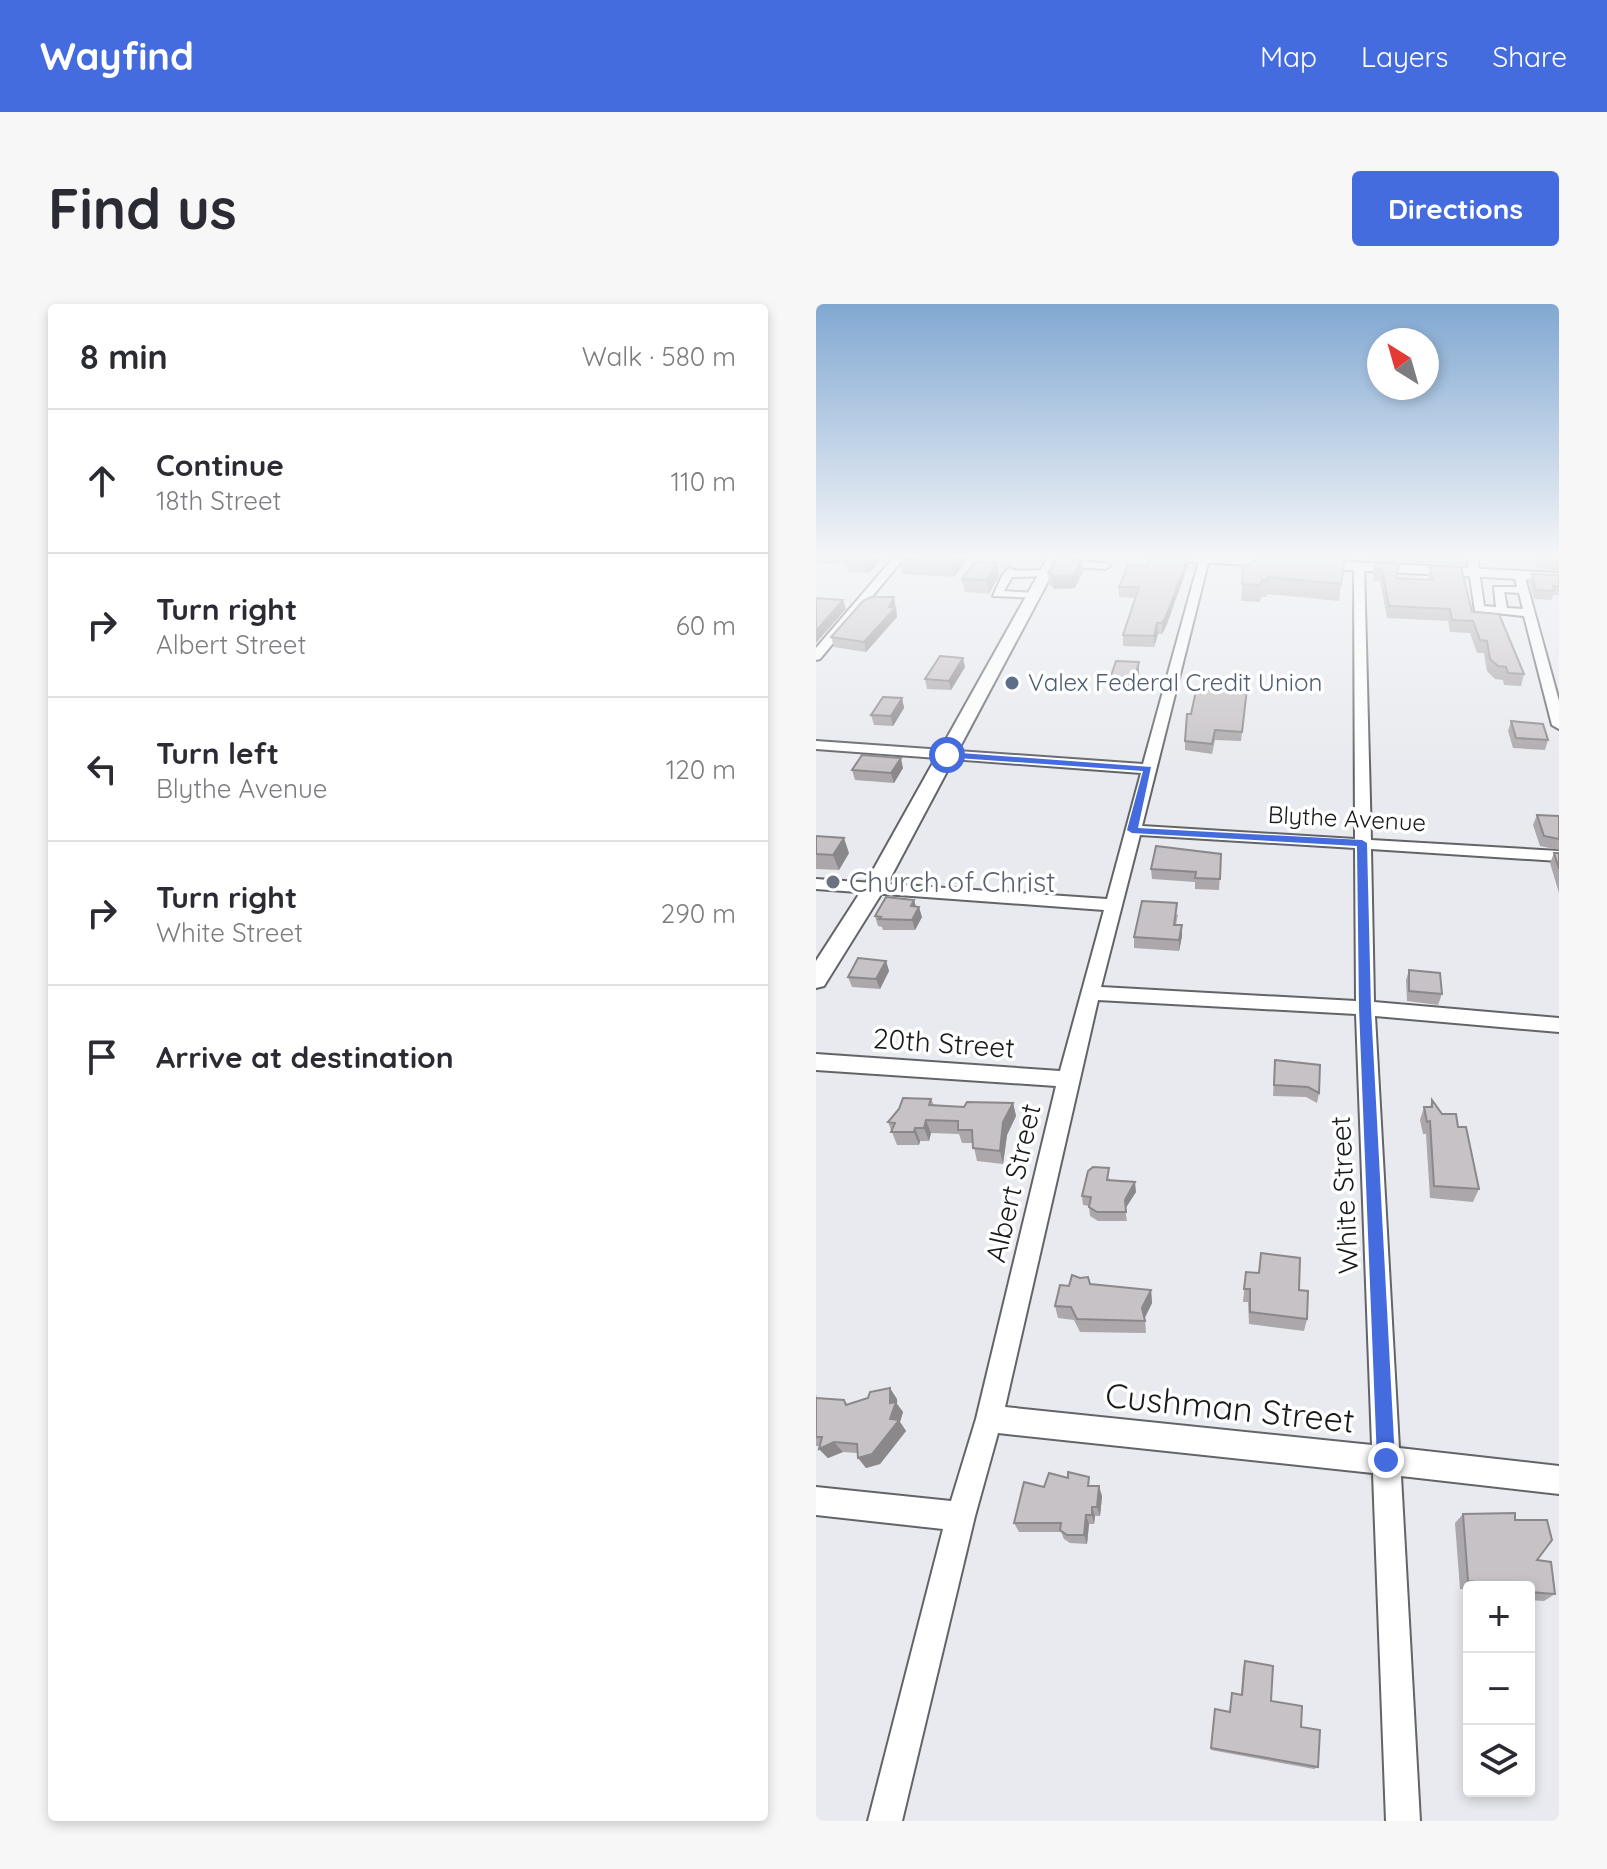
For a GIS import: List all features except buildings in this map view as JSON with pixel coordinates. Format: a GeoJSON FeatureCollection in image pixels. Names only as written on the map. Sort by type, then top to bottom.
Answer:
{"type":"FeatureCollection","features":[{"type":"Feature","properties":{"kind":"main road"},"geometry":{"type":"LineString","coordinates":[[816,980],[874,888],[1017,628]]}},
{"type":"Feature","properties":{"kind":"street"},"geometry":{"type":"LineString","coordinates":[[816,656],[840,628]]}},
{"type":"Feature","properties":{"kind":"street","name":"Albert Street"},"geometry":{"type":"LineString","coordinates":[[885,1821],[961,1516],[989,1419],[1068,1079],[1148,769],[1175,628]]}},
{"type":"Feature","properties":{"kind":"street","name":"White Street"},"geometry":{"type":"LineString","coordinates":[[1360,628],[1365,1008],[1403,1821]]}},
{"type":"Feature","properties":{"kind":"street"},"geometry":{"type":"LineString","coordinates":[[1533,628],[1559,725]]}},
{"type":"Feature","properties":{"kind":"street"},"geometry":{"type":"LineString","coordinates":[[816,745],[1148,769]]}},
{"type":"Feature","properties":{"kind":"street","name":"Blythe Avenue"},"geometry":{"type":"LineString","coordinates":[[1132,830],[1559,856]]}},
{"type":"Feature","properties":{"kind":"street"},"geometry":{"type":"LineString","coordinates":[[816,884],[1114,905]]}},
{"type":"Feature","properties":{"kind":"street"},"geometry":{"type":"LineString","coordinates":[[1091,993],[1365,1008],[1559,1025]]}},
{"type":"Feature","properties":{"kind":"street","name":"20th Street"},"geometry":{"type":"LineString","coordinates":[[816,1062],[1068,1079]]}},
{"type":"Feature","properties":{"kind":"street","name":"Cushman Street"},"geometry":{"type":"LineString","coordinates":[[989,1419],[1559,1480]]}},
{"type":"Feature","properties":{"kind":"street"},"geometry":{"type":"LineString","coordinates":[[816,1501],[961,1516]]}},
{"type":"Feature","properties":{"kind":"place","name":"Valex Federal Credit Union"},"geometry":{"type":"Point","coordinates":[1012,683]}},
{"type":"Feature","properties":{"kind":"place","name":"Church of Christ"},"geometry":{"type":"Point","coordinates":[833,882]}},
{"type":"Feature","properties":{"kind":"route"},"geometry":{"type":"LineString","coordinates":[[947,755],[1148,769],[1132,830],[1362,843],[1365,1008],[1386,1460]]}}]}
